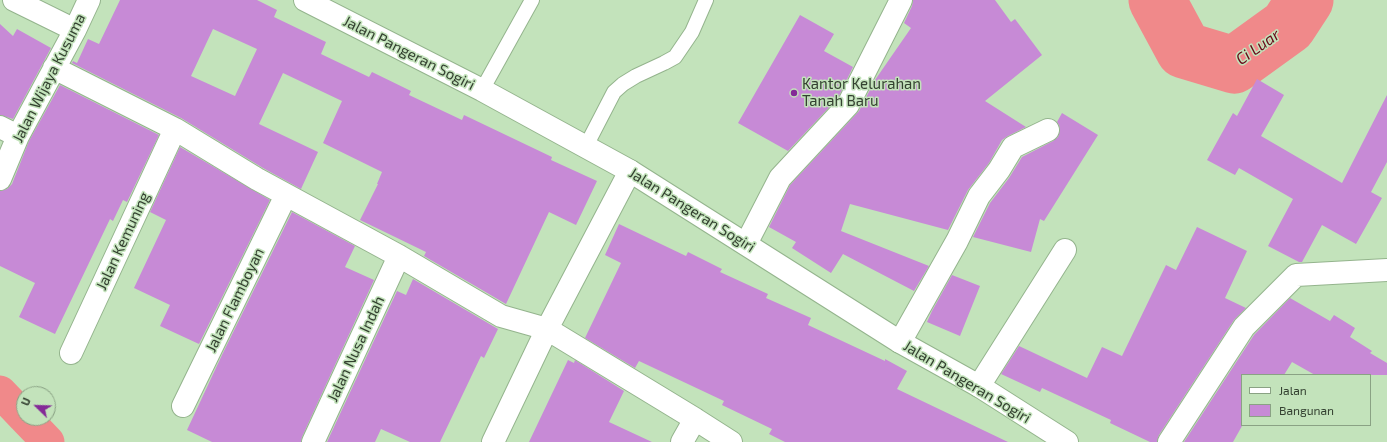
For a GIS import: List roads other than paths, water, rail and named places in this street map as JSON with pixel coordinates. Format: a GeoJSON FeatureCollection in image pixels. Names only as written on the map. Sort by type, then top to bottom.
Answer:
{"type":"FeatureCollection","features":[{"type":"Feature","properties":{"kind":"street"},"geometry":{"type":"LineString","coordinates":[[14,0],[75,30]]}},
{"type":"Feature","properties":{"kind":"street","name":"Jalan Wijaya Kusuma"},"geometry":{"type":"LineString","coordinates":[[0,179],[9,131],[54,68],[75,30],[89,0]]}},
{"type":"Feature","properties":{"kind":"street","name":"Jalan Pangeran Sogiri"},"geometry":{"type":"LineString","coordinates":[[305,0],[482,90],[585,148],[630,171],[900,342],[979,386],[1067,442]]}},
{"type":"Feature","properties":{"kind":"street"},"geometry":{"type":"LineString","coordinates":[[746,244],[780,178],[848,105],[900,0]]}},
{"type":"Feature","properties":{"kind":"street"},"geometry":{"type":"LineString","coordinates":[[54,68],[175,129],[257,179],[399,256],[501,316],[548,329],[731,442]]}},
{"type":"Feature","properties":{"kind":"street","name":"Jalan Kemuning"},"geometry":{"type":"LineString","coordinates":[[71,353],[175,129]]}},
{"type":"Feature","properties":{"kind":"street"},"geometry":{"type":"LineString","coordinates":[[900,342],[957,241],[979,196],[999,170],[1013,147],[1048,130]]}},
{"type":"Feature","properties":{"kind":"street"},"geometry":{"type":"LineString","coordinates":[[494,442],[548,329],[630,171]]}},
{"type":"Feature","properties":{"kind":"street","name":"Jalan Flamboyan"},"geometry":{"type":"LineString","coordinates":[[183,406],[286,195]]}},
{"type":"Feature","properties":{"kind":"street"},"geometry":{"type":"LineString","coordinates":[[979,386],[1066,250]]}},
{"type":"Feature","properties":{"kind":"street","name":"Jalan Nusa Indah"},"geometry":{"type":"LineString","coordinates":[[313,442],[399,256]]}},
{"type":"Feature","properties":{"kind":"street"},"geometry":{"type":"LineString","coordinates":[[1169,442],[1244,327],[1296,275],[1387,270]]}},
{"type":"Feature","properties":{"kind":"street"},"geometry":{"type":"LineString","coordinates":[[682,442],[695,419]]}},
{"type":"Feature","properties":{"kind":"lane"},"geometry":{"type":"LineString","coordinates":[[482,90],[532,0]]}},
{"type":"Feature","properties":{"kind":"lane"},"geometry":{"type":"LineString","coordinates":[[585,148],[614,92],[636,76],[675,57],[692,32],[706,0]]}},
{"type":"Feature","properties":{"kind":"waterway","name":"Ci Luar"},"geometry":{"type":"LineString","coordinates":[[1157,0],[1184,50],[1234,65],[1288,26],[1305,0]]}},
{"type":"Feature","properties":{"kind":"waterway"},"geometry":{"type":"LineString","coordinates":[[0,392],[16,409]]}},
{"type":"Feature","properties":{"kind":"waterway"},"geometry":{"type":"LineString","coordinates":[[33,426],[48,442]]}},
{"type":"Feature","properties":{"kind":"place","name":"Kantor Kelurahan Tanah Baru"},"geometry":{"type":"Point","coordinates":[794,93]}}]}
